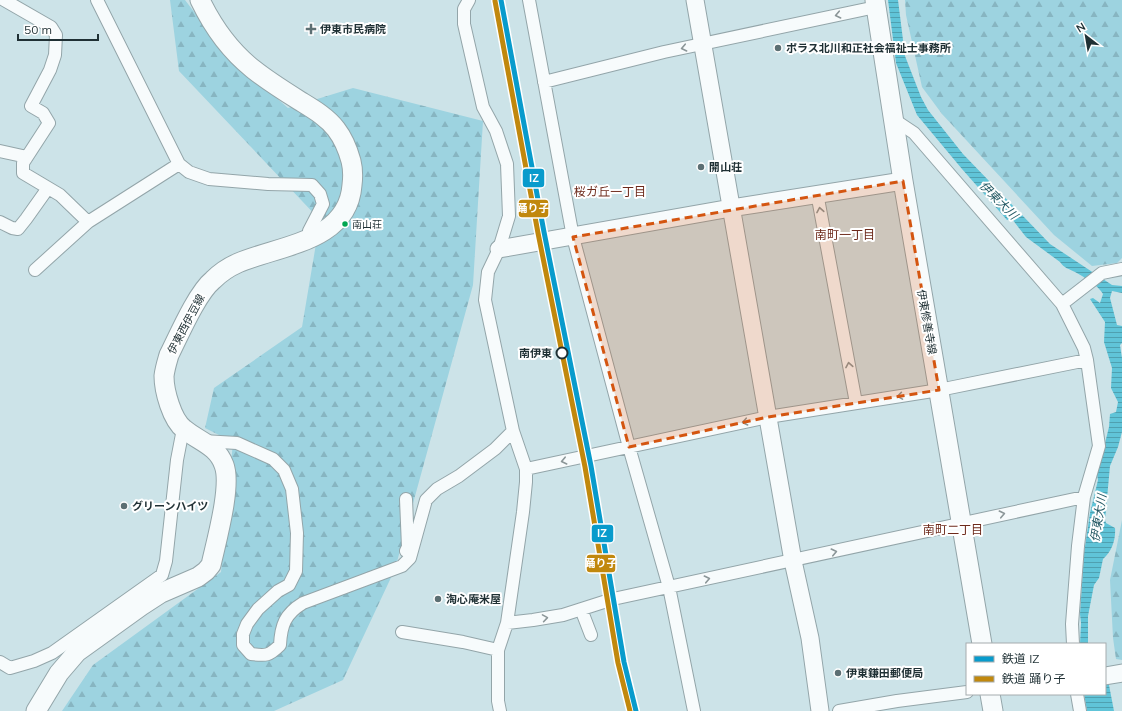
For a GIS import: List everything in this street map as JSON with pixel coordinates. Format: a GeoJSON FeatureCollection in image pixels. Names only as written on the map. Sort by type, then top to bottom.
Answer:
{"type":"FeatureCollection","features":[{"type":"Feature","properties":{"kind":"main road","name":"伊東西伊豆線"},"geometry":{"type":"LineString","coordinates":[[183,429],[176,418],[168,398],[164,377],[169,355],[204,290],[212,280],[237,263],[311,238],[325,231],[337,221],[343,213],[351,193],[353,172],[342,138],[336,128],[326,118],[251,68],[222,39],[200,0]]}},
{"type":"Feature","properties":{"kind":"main road","name":"伊東修善寺線"},"geometry":{"type":"LineString","coordinates":[[876,4],[903,181],[982,643]]}},
{"type":"Feature","properties":{"kind":"main road"},"geometry":{"type":"LineString","coordinates":[[36,711],[59,673],[77,652],[161,593],[198,577],[211,565],[226,494],[226,476],[224,465],[218,455],[203,441],[183,429]]}},
{"type":"Feature","properties":{"kind":"main road"},"geometry":{"type":"LineString","coordinates":[[990,695],[993,711]]}},
{"type":"Feature","properties":{"kind":"street"},"geometry":{"type":"LineString","coordinates":[[4,0],[51,27],[56,35],[55,55],[50,70],[31,106],[43,113],[49,123],[23,163],[23,173],[60,195],[88,222]]}},
{"type":"Feature","properties":{"kind":"street"},"geometry":{"type":"LineString","coordinates":[[97,0],[179,164],[189,172],[209,179],[268,184],[312,185],[320,194],[323,204],[309,231],[311,238]]}},
{"type":"Feature","properties":{"kind":"street"},"geometry":{"type":"LineString","coordinates":[[469,0],[464,9],[464,24],[483,107],[496,131],[506,164],[509,216],[499,249],[488,272],[485,300],[513,431],[526,469],[523,512],[507,623],[498,650],[498,701],[500,711]]}},
{"type":"Feature","properties":{"kind":"street"},"geometry":{"type":"LineString","coordinates":[[529,0],[573,237],[668,587],[694,711]]}},
{"type":"Feature","properties":{"kind":"street"},"geometry":{"type":"LineString","coordinates":[[695,0],[793,561],[810,638],[820,711]]}},
{"type":"Feature","properties":{"kind":"street"},"geometry":{"type":"LineString","coordinates":[[544,82],[876,4]]}},
{"type":"Feature","properties":{"kind":"street"},"geometry":{"type":"LineString","coordinates":[[893,119],[914,133],[1066,300],[1084,348],[1099,446],[1084,497],[1078,546],[1072,624],[1073,643]]}},
{"type":"Feature","properties":{"kind":"street"},"geometry":{"type":"LineString","coordinates":[[0,151],[27,157]]}},
{"type":"Feature","properties":{"kind":"street"},"geometry":{"type":"LineString","coordinates":[[35,270],[88,222],[179,164]]}},
{"type":"Feature","properties":{"kind":"street"},"geometry":{"type":"LineString","coordinates":[[499,249],[818,193],[903,181]]}},
{"type":"Feature","properties":{"kind":"street"},"geometry":{"type":"LineString","coordinates":[[0,222],[12,228],[18,229],[48,188]]}},
{"type":"Feature","properties":{"kind":"street"},"geometry":{"type":"LineString","coordinates":[[818,193],[856,404]]}},
{"type":"Feature","properties":{"kind":"street"},"geometry":{"type":"LineString","coordinates":[[1066,300],[1102,273],[1122,270]]}},
{"type":"Feature","properties":{"kind":"street"},"geometry":{"type":"LineString","coordinates":[[526,469],[768,417],[939,390],[1087,360]]}},
{"type":"Feature","properties":{"kind":"street"},"geometry":{"type":"LineString","coordinates":[[0,662],[10,668],[34,662],[52,653],[162,575],[166,561],[177,460],[183,429]]}},
{"type":"Feature","properties":{"kind":"street"},"geometry":{"type":"LineString","coordinates":[[203,441],[237,443],[273,459],[284,470],[292,489],[297,533],[296,571],[289,584],[278,591],[258,609],[243,634],[243,645],[251,654],[265,656],[272,653],[280,645],[280,632],[284,622],[293,609],[303,603],[402,566],[410,558],[426,500],[437,489],[459,476],[495,449],[513,431]]}},
{"type":"Feature","properties":{"kind":"street"},"geometry":{"type":"LineString","coordinates":[[507,623],[563,615],[613,599],[1084,497]]}},
{"type":"Feature","properties":{"kind":"street"},"geometry":{"type":"LineString","coordinates":[[402,566],[408,547],[406,498]]}},
{"type":"Feature","properties":{"kind":"street"},"geometry":{"type":"LineString","coordinates":[[581,609],[591,635]]}},
{"type":"Feature","properties":{"kind":"street"},"geometry":{"type":"LineString","coordinates":[[402,632],[463,642],[498,650]]}},
{"type":"Feature","properties":{"kind":"street"},"geometry":{"type":"LineString","coordinates":[[1106,676],[1122,673]]}},
{"type":"Feature","properties":{"kind":"street"},"geometry":{"type":"LineString","coordinates":[[839,711],[897,701],[966,692]]}},
{"type":"Feature","properties":{"kind":"street"},"geometry":{"type":"LineString","coordinates":[[1077,695],[1080,711]]}},
{"type":"Feature","properties":{"kind":"highlighted area"},"geometry":{"type":"Polygon","coordinates":[[[903,181],[939,390],[768,417],[629,447],[573,237],[903,181]]]}},
{"type":"Feature","properties":{"kind":"green space"},"geometry":{"type":"Polygon","coordinates":[[[170,0],[185,0],[228,56],[288,108],[353,88],[483,121],[473,285],[395,569],[343,680],[274,711],[62,711],[93,665],[221,572],[233,442],[205,428],[214,388],[302,327],[320,220],[179,71],[170,0]]]}},
{"type":"Feature","properties":{"kind":"green space"},"geometry":{"type":"Polygon","coordinates":[[[905,0],[1122,0],[1122,258],[1117,263],[1092,266],[1054,235],[942,114],[922,87],[906,15],[905,0]]]}},
{"type":"Feature","properties":{"kind":"green space"},"geometry":{"type":"Polygon","coordinates":[[[1122,520],[1122,660],[1116,659],[1113,638],[1110,580],[1122,520]]]}},
{"type":"Feature","properties":{"kind":"water","name":"伊東大川"},"geometry":{"type":"Polygon","coordinates":[[[888,0],[898,0],[905,56],[921,97],[928,110],[963,154],[1050,244],[1112,285],[1122,286],[1122,293],[1112,291],[1110,298],[1117,325],[1122,326],[1122,343],[1120,345],[1122,358],[1122,432],[1118,447],[1110,466],[1105,520],[1106,523],[1115,528],[1115,536],[1111,549],[1103,559],[1099,578],[1094,585],[1088,616],[1088,643],[1080,643],[1080,614],[1084,553],[1090,513],[1098,480],[1097,475],[1109,427],[1110,414],[1116,412],[1118,402],[1111,388],[1112,368],[1104,342],[1105,322],[1090,299],[1093,298],[1100,303],[1103,294],[1098,287],[1079,274],[1065,267],[1026,237],[1012,219],[1007,220],[917,115],[896,63],[888,0]]]}},
{"type":"Feature","properties":{"kind":"water"},"geometry":{"type":"Polygon","coordinates":[[[1106,684],[1109,685],[1114,711],[1087,711],[1084,695],[1106,695],[1106,684]]]}},
{"type":"Feature","properties":{"kind":"rail line","name":"IZ"},"geometry":{"type":"LineString","coordinates":[[501,0],[544,232],[591,466],[624,662],[636,711]]}},
{"type":"Feature","properties":{"kind":"rail line","name":"踊り子"},"geometry":{"type":"LineString","coordinates":[[495,1],[538,233],[585,467],[618,663],[630,711]]}},
{"type":"Feature","properties":{"kind":"place","name":"伊東市民病院"},"geometry":{"type":"Point","coordinates":[311,29]}},
{"type":"Feature","properties":{"kind":"place","name":"ポラス北川和正社会福祉士事務所"},"geometry":{"type":"Point","coordinates":[778,48]}},
{"type":"Feature","properties":{"kind":"place","name":"開山荘"},"geometry":{"type":"Point","coordinates":[701,167]}},
{"type":"Feature","properties":{"kind":"place","name":"南山荘"},"geometry":{"type":"Point","coordinates":[345,224]}},
{"type":"Feature","properties":{"kind":"place","name":"南伊東"},"geometry":{"type":"Point","coordinates":[562,353]}},
{"type":"Feature","properties":{"kind":"place","name":"グリーンハイツ"},"geometry":{"type":"Point","coordinates":[124,506]}},
{"type":"Feature","properties":{"kind":"place","name":"淘心庵米屋"},"geometry":{"type":"Point","coordinates":[438,599]}},
{"type":"Feature","properties":{"kind":"place","name":"伊東鎌田郵便局"},"geometry":{"type":"Point","coordinates":[838,673]}},
{"type":"Feature","properties":{"kind":"district","name":"桜ガ丘一丁目"},"geometry":{"type":"Point","coordinates":[610,191]}},
{"type":"Feature","properties":{"kind":"district","name":"南町一丁目"},"geometry":{"type":"Point","coordinates":[845,234]}},
{"type":"Feature","properties":{"kind":"district","name":"南町二丁目"},"geometry":{"type":"Point","coordinates":[953,529]}}]}
